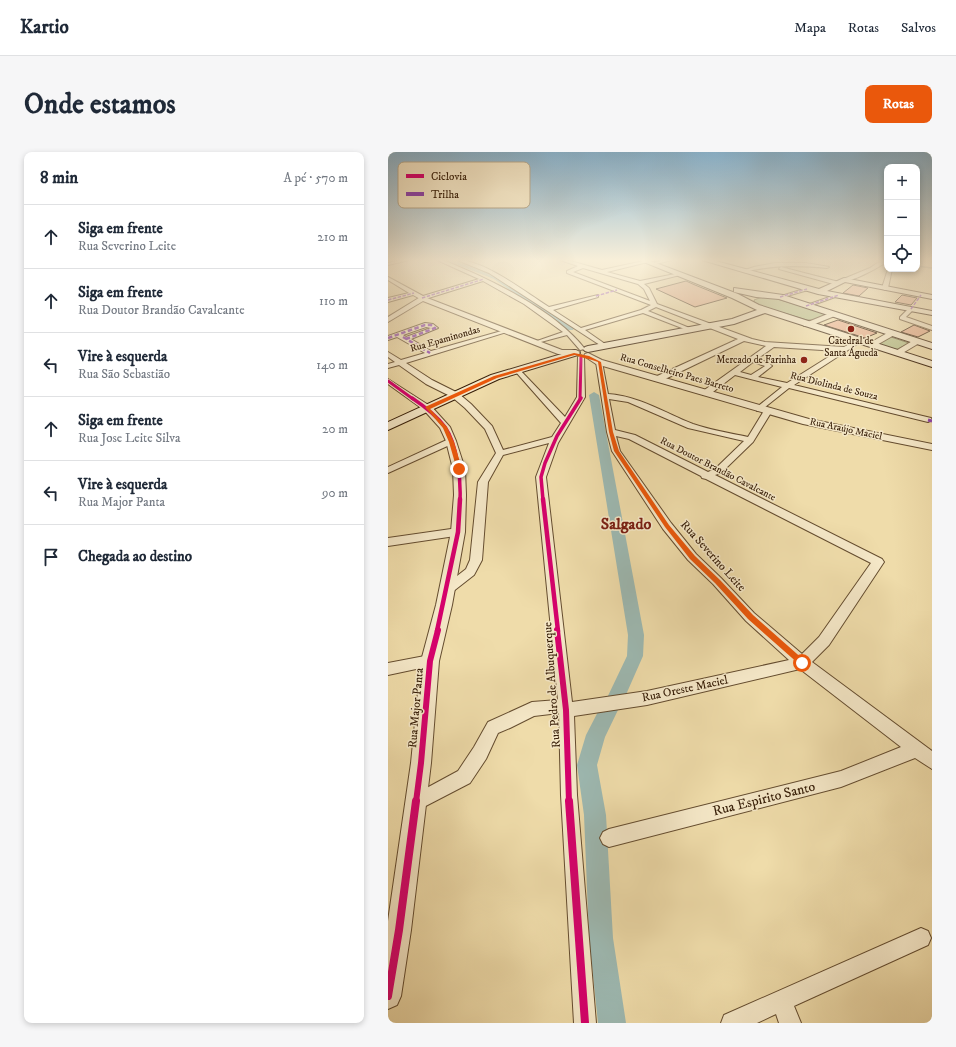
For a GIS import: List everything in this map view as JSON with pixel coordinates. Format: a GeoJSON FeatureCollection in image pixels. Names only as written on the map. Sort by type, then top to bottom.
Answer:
{"type":"FeatureCollection","features":[{"type":"Feature","properties":{"kind":"main road"},"geometry":{"type":"LineString","coordinates":[[742,301],[807,324],[932,364]]}},
{"type":"Feature","properties":{"kind":"main road"},"geometry":{"type":"LineString","coordinates":[[791,301],[932,346]]}},
{"type":"Feature","properties":{"kind":"main road"},"geometry":{"type":"LineString","coordinates":[[865,301],[932,313]]}},
{"type":"Feature","properties":{"kind":"main road"},"geometry":{"type":"LineString","coordinates":[[388,426],[455,395],[517,370],[605,346],[706,325],[734,321],[765,310]]}},
{"type":"Feature","properties":{"kind":"street"},"geometry":{"type":"LineString","coordinates":[[388,320],[418,301]]}},
{"type":"Feature","properties":{"kind":"street","name":"Rua Conselheiro Paes Barreto"},"geometry":{"type":"LineString","coordinates":[[429,301],[539,342],[561,352],[584,352],[599,362],[764,410]]}},
{"type":"Feature","properties":{"kind":"street"},"geometry":{"type":"LineString","coordinates":[[522,301],[568,333],[584,352]]}},
{"type":"Feature","properties":{"kind":"street"},"geometry":{"type":"LineString","coordinates":[[536,301],[605,346]]}},
{"type":"Feature","properties":{"kind":"street"},"geometry":{"type":"LineString","coordinates":[[549,309],[579,301]]}},
{"type":"Feature","properties":{"kind":"street"},"geometry":{"type":"LineString","coordinates":[[644,301],[757,343],[845,350]]}},
{"type":"Feature","properties":{"kind":"street"},"geometry":{"type":"LineString","coordinates":[[653,301],[655,305]]}},
{"type":"Feature","properties":{"kind":"street"},"geometry":{"type":"LineString","coordinates":[[806,306],[824,301]]}},
{"type":"Feature","properties":{"kind":"street"},"geometry":{"type":"LineString","coordinates":[[580,330],[655,305]]}},
{"type":"Feature","properties":{"kind":"street"},"geometry":{"type":"LineString","coordinates":[[911,309],[902,318],[932,328]]}},
{"type":"Feature","properties":{"kind":"street"},"geometry":{"type":"LineString","coordinates":[[643,310],[689,329]]}},
{"type":"Feature","properties":{"kind":"street"},"geometry":{"type":"LineString","coordinates":[[807,324],[833,315]]}},
{"type":"Feature","properties":{"kind":"street"},"geometry":{"type":"LineString","coordinates":[[388,338],[425,325],[431,325],[435,328],[406,338]]}},
{"type":"Feature","properties":{"kind":"street","name":"Rua Epaminondas"},"geometry":{"type":"LineString","coordinates":[[388,366],[507,331]]}},
{"type":"Feature","properties":{"kind":"street"},"geometry":{"type":"LineString","coordinates":[[539,342],[568,333]]}},
{"type":"Feature","properties":{"kind":"street"},"geometry":{"type":"LineString","coordinates":[[872,344],[892,334]]}},
{"type":"Feature","properties":{"kind":"street"},"geometry":{"type":"LineString","coordinates":[[397,335],[406,338],[430,353]]}},
{"type":"Feature","properties":{"kind":"street"},"geometry":{"type":"LineString","coordinates":[[658,379],[743,339]]}},
{"type":"Feature","properties":{"kind":"street"},"geometry":{"type":"LineString","coordinates":[[705,476],[718,471],[750,440],[764,410],[789,385],[860,340]]}},
{"type":"Feature","properties":{"kind":"street"},"geometry":{"type":"LineString","coordinates":[[898,352],[917,342]]}},
{"type":"Feature","properties":{"kind":"street"},"geometry":{"type":"LineString","coordinates":[[706,393],[753,360],[772,344]]}},
{"type":"Feature","properties":{"kind":"street","name":"Rua Pedro de Albuquerque"},"geometry":{"type":"LineString","coordinates":[[584,352],[581,397],[579,403],[565,422],[545,460],[541,477],[566,708],[569,795],[585,1023]]}},
{"type":"Feature","properties":{"kind":"street"},"geometry":{"type":"LineString","coordinates":[[388,354],[429,382],[455,395],[490,428],[500,453]]}},
{"type":"Feature","properties":{"kind":"street"},"geometry":{"type":"LineString","coordinates":[[753,360],[769,366],[753,377]]}},
{"type":"Feature","properties":{"kind":"street"},"geometry":{"type":"LineString","coordinates":[[599,362],[611,432]]}},
{"type":"Feature","properties":{"kind":"street"},"geometry":{"type":"LineString","coordinates":[[517,370],[565,422]]}},
{"type":"Feature","properties":{"kind":"street","name":"Rua Diolinda de Souza"},"geometry":{"type":"LineString","coordinates":[[735,373],[928,420]]}},
{"type":"Feature","properties":{"kind":"street","name":"Rua Major Panta"},"geometry":{"type":"LineString","coordinates":[[388,380],[427,408],[445,427],[459,469],[460,495],[458,532],[447,590],[430,661],[416,803],[399,930],[388,996]]}},
{"type":"Feature","properties":{"kind":"street"},"geometry":{"type":"LineString","coordinates":[[605,396],[622,397],[632,400],[692,426],[718,434],[750,440]]}},
{"type":"Feature","properties":{"kind":"street","name":"Rua Araújo Maciel"},"geometry":{"type":"LineString","coordinates":[[764,410],[807,422],[932,447]]}},
{"type":"Feature","properties":{"kind":"street","name":"Rua Doutor Brandão Cavalcante"},"geometry":{"type":"LineString","coordinates":[[611,432],[632,437],[705,476],[878,562],[824,641],[802,663]]}},
{"type":"Feature","properties":{"kind":"street","name":"Rua Severino Leite"},"geometry":{"type":"LineString","coordinates":[[611,432],[616,451],[667,526],[692,557],[718,581],[750,617],[802,663],[932,761]]}},
{"type":"Feature","properties":{"kind":"street"},"geometry":{"type":"LineString","coordinates":[[447,590],[470,572],[476,560],[483,482],[500,453],[556,439]]}},
{"type":"Feature","properties":{"kind":"street"},"geometry":{"type":"LineString","coordinates":[[388,470],[451,442]]}},
{"type":"Feature","properties":{"kind":"street"},"geometry":{"type":"LineString","coordinates":[[388,542],[458,532]]}},
{"type":"Feature","properties":{"kind":"street"},"geometry":{"type":"LineString","coordinates":[[388,669],[430,661]]}},
{"type":"Feature","properties":{"kind":"street","name":"Rua Oreste Maciel"},"geometry":{"type":"LineString","coordinates":[[416,803],[464,777],[480,753],[490,731],[494,727],[532,709],[566,708],[647,698],[802,663]]}},
{"type":"Feature","properties":{"kind":"street","name":"Rua Espirito Santo"},"geometry":{"type":"LineString","coordinates":[[609,838],[841,779],[917,749]]}},
{"type":"Feature","properties":{"kind":"street"},"geometry":{"type":"LineString","coordinates":[[732,1023],[921,938]]}},
{"type":"Feature","properties":{"kind":"street"},"geometry":{"type":"LineString","coordinates":[[781,1001],[790,1023]]}},
{"type":"Feature","properties":{"kind":"green space"},"geometry":{"type":"Polygon","coordinates":[[[754,301],[783,301],[823,313],[824,315],[813,320],[807,320],[755,304],[754,301]]]}},
{"type":"Feature","properties":{"kind":"green space"},"geometry":{"type":"Polygon","coordinates":[[[891,337],[909,343],[896,350],[878,344],[891,337]]]}},
{"type":"Feature","properties":{"kind":"building"},"geometry":{"type":"Polygon","coordinates":[[[681,301],[718,301],[695,307],[681,301]]]}},
{"type":"Feature","properties":{"kind":"building"},"geometry":{"type":"Polygon","coordinates":[[[896,301],[915,301],[911,305],[895,302],[896,301]]]}},
{"type":"Feature","properties":{"kind":"building","name":"Catedral de Santa Águeda"},"geometry":{"type":"Polygon","coordinates":[[[838,320],[877,333],[865,338],[824,325],[838,320]]]}},
{"type":"Feature","properties":{"kind":"building"},"geometry":{"type":"Polygon","coordinates":[[[914,325],[930,331],[918,337],[901,332],[914,325]]]}},
{"type":"Feature","properties":{"kind":"waterway"},"geometry":{"type":"LineString","coordinates":[[530,301],[570,328]]}},
{"type":"Feature","properties":{"kind":"waterway"},"geometry":{"type":"LineString","coordinates":[[594,395],[636,635],[635,656],[615,700]]}},
{"type":"Feature","properties":{"kind":"waterway"},"geometry":{"type":"LineString","coordinates":[[609,710],[596,735],[587,765],[595,815],[601,938],[612,1023]]}},
{"type":"Feature","properties":{"kind":"marked path"},"geometry":{"type":"LineString","coordinates":[[806,306],[822,301]]}},
{"type":"Feature","properties":{"kind":"marked path"},"geometry":{"type":"LineString","coordinates":[[911,309],[917,301]]}},
{"type":"Feature","properties":{"kind":"marked path"},"geometry":{"type":"LineString","coordinates":[[388,338],[425,325],[431,325],[435,328],[406,339]]}},
{"type":"Feature","properties":{"kind":"marked path"},"geometry":{"type":"LineString","coordinates":[[403,337],[430,353]]}},
{"type":"Feature","properties":{"kind":"marked path"},"geometry":{"type":"LineString","coordinates":[[928,420],[932,421]]}},
{"type":"Feature","properties":{"kind":"cycle path"},"geometry":{"type":"LineString","coordinates":[[581,357],[581,397],[561,429],[548,456],[541,477],[566,710],[569,795],[585,1023]]}},
{"type":"Feature","properties":{"kind":"cycle path"},"geometry":{"type":"LineString","coordinates":[[388,381],[427,408],[445,427],[451,441],[459,469],[460,495],[458,532],[444,605],[430,661],[421,763],[399,930],[388,996]]}},
{"type":"Feature","properties":{"kind":"place","name":"Catedral de Santa Águeda"},"geometry":{"type":"Point","coordinates":[851,329]}},
{"type":"Feature","properties":{"kind":"place","name":"Mercado de Farinha"},"geometry":{"type":"Point","coordinates":[804,360]}},
{"type":"Feature","properties":{"kind":"district","name":"Salgado"},"geometry":{"type":"Point","coordinates":[626,524]}},
{"type":"Feature","properties":{"kind":"route"},"geometry":{"type":"LineString","coordinates":[[459,469],[445,427],[427,408],[495,377],[575,353],[576,355],[588,356],[599,362],[611,432],[616,451],[667,526],[692,557],[718,581],[750,617],[802,663]]}}]}
